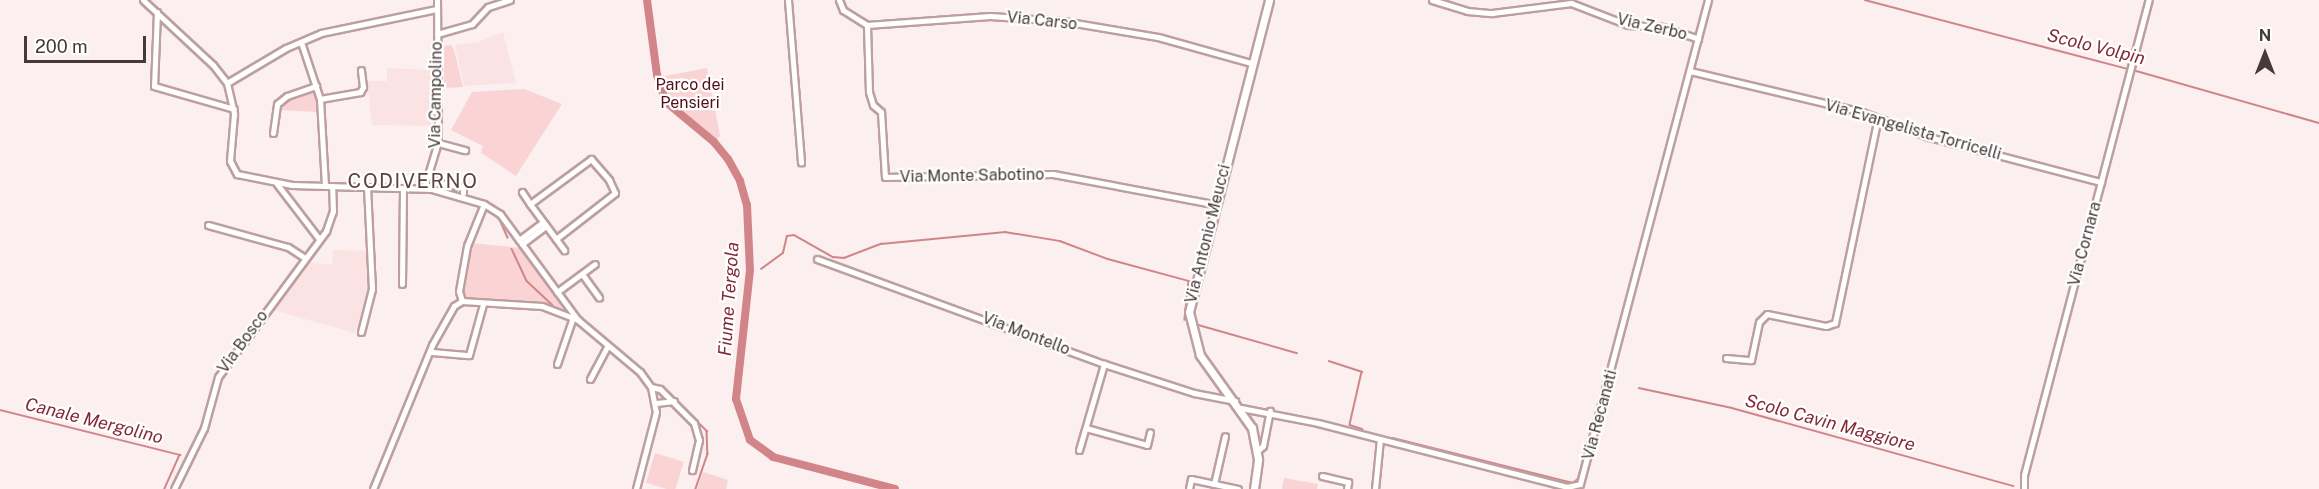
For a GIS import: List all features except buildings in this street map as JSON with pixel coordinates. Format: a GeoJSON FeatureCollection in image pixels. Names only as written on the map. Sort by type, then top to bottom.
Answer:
{"type":"FeatureCollection","features":[{"type":"Feature","properties":{"kind":"main road","name":"Via Antonio Meucci"},"geometry":{"type":"LineString","coordinates":[[1254,489],[1258,450],[1241,408],[1200,355],[1189,319],[1190,298],[1269,0]]}},
{"type":"Feature","properties":{"kind":"street"},"geometry":{"type":"LineString","coordinates":[[143,0],[213,65],[227,83],[234,109],[230,160],[237,174],[292,185],[424,188],[484,204],[500,214],[575,320]]}},
{"type":"Feature","properties":{"kind":"street","name":"Via Campolino"},"geometry":{"type":"LineString","coordinates":[[424,188],[438,142],[437,0]]}},
{"type":"Feature","properties":{"kind":"street"},"geometry":{"type":"LineString","coordinates":[[437,34],[472,24],[488,7],[510,0]]}},
{"type":"Feature","properties":{"kind":"street"},"geometry":{"type":"LineString","coordinates":[[788,0],[801,162]]}},
{"type":"Feature","properties":{"kind":"street"},"geometry":{"type":"LineString","coordinates":[[839,0],[843,10],[867,25]]}},
{"type":"Feature","properties":{"kind":"street","name":"Via Zerbo"},"geometry":{"type":"LineString","coordinates":[[1432,0],[1467,11],[1492,13],[1571,3],[1628,25],[1662,27],[1698,39]]}},
{"type":"Feature","properties":{"kind":"street"},"geometry":{"type":"LineString","coordinates":[[1690,71],[1708,0]]}},
{"type":"Feature","properties":{"kind":"street","name":"Via Cornara"},"geometry":{"type":"LineString","coordinates":[[2025,489],[2024,475],[2149,0]]}},
{"type":"Feature","properties":{"kind":"street"},"geometry":{"type":"LineString","coordinates":[[227,83],[301,42],[358,23],[437,9]]}},
{"type":"Feature","properties":{"kind":"street"},"geometry":{"type":"LineString","coordinates":[[157,12],[154,86],[234,109]]}},
{"type":"Feature","properties":{"kind":"street","name":"Via Carso"},"geometry":{"type":"LineString","coordinates":[[867,25],[990,16],[1063,21],[1186,43],[1251,63]]}},
{"type":"Feature","properties":{"kind":"street","name":"Via Monte Sabotino"},"geometry":{"type":"LineString","coordinates":[[867,25],[869,92],[873,105],[881,112],[885,177],[1053,174],[1214,204]]}},
{"type":"Feature","properties":{"kind":"street"},"geometry":{"type":"LineString","coordinates":[[301,42],[320,99],[325,186]]}},
{"type":"Feature","properties":{"kind":"street"},"geometry":{"type":"LineString","coordinates":[[320,99],[360,92],[363,87],[361,70]]}},
{"type":"Feature","properties":{"kind":"street","name":"Via Evangelista Torricelli"},"geometry":{"type":"LineString","coordinates":[[1690,71],[1878,118],[1929,137],[2101,182]]}},
{"type":"Feature","properties":{"kind":"street","name":"Via Recanati"},"geometry":{"type":"LineString","coordinates":[[1241,408],[1270,411],[1567,487],[1580,484],[1690,71]]}},
{"type":"Feature","properties":{"kind":"street"},"geometry":{"type":"LineString","coordinates":[[273,133],[277,104],[287,96],[316,86]]}},
{"type":"Feature","properties":{"kind":"street"},"geometry":{"type":"LineString","coordinates":[[1726,358],[1750,360],[1759,322],[1767,314],[1826,326],[1835,323],[1878,118]]}},
{"type":"Feature","properties":{"kind":"street"},"geometry":{"type":"LineString","coordinates":[[442,144],[465,150]]}},
{"type":"Feature","properties":{"kind":"street"},"geometry":{"type":"LineString","coordinates":[[530,204],[591,159],[615,188],[614,195],[556,239]]}},
{"type":"Feature","properties":{"kind":"street"},"geometry":{"type":"LineString","coordinates":[[433,178],[443,186],[463,187],[463,193]]}},
{"type":"Feature","properties":{"kind":"street"},"geometry":{"type":"LineString","coordinates":[[276,183],[320,239]]}},
{"type":"Feature","properties":{"kind":"street"},"geometry":{"type":"LineString","coordinates":[[289,197],[292,185]]}},
{"type":"Feature","properties":{"kind":"street","name":"Via Bosco"},"geometry":{"type":"LineString","coordinates":[[174,489],[204,428],[218,377],[320,239],[333,211],[332,186]]}},
{"type":"Feature","properties":{"kind":"street"},"geometry":{"type":"LineString","coordinates":[[361,332],[372,289],[367,187]]}},
{"type":"Feature","properties":{"kind":"street"},"geometry":{"type":"LineString","coordinates":[[402,284],[403,188]]}},
{"type":"Feature","properties":{"kind":"street"},"geometry":{"type":"LineString","coordinates":[[522,192],[564,250]]}},
{"type":"Feature","properties":{"kind":"street"},"geometry":{"type":"LineString","coordinates":[[462,301],[459,291],[467,246],[484,204]]}},
{"type":"Feature","properties":{"kind":"street"},"geometry":{"type":"LineString","coordinates":[[520,242],[544,224]]}},
{"type":"Feature","properties":{"kind":"street"},"geometry":{"type":"LineString","coordinates":[[208,225],[288,247],[305,258]]}},
{"type":"Feature","properties":{"kind":"street","name":"Via Montello"},"geometry":{"type":"LineString","coordinates":[[818,260],[1104,364],[1194,393],[1235,401]]}},
{"type":"Feature","properties":{"kind":"street"},"geometry":{"type":"LineString","coordinates":[[557,292],[595,264]]}},
{"type":"Feature","properties":{"kind":"street"},"geometry":{"type":"LineString","coordinates":[[582,274],[599,297]]}},
{"type":"Feature","properties":{"kind":"street"},"geometry":{"type":"LineString","coordinates":[[373,489],[418,376],[432,352],[442,325],[454,306],[462,301],[542,306],[575,320],[608,345],[651,387],[656,403],[636,489]]}},
{"type":"Feature","properties":{"kind":"street"},"geometry":{"type":"LineString","coordinates":[[432,352],[469,355],[483,304]]}},
{"type":"Feature","properties":{"kind":"street"},"geometry":{"type":"LineString","coordinates":[[557,364],[575,320]]}},
{"type":"Feature","properties":{"kind":"street"},"geometry":{"type":"LineString","coordinates":[[590,379],[608,345]]}},
{"type":"Feature","properties":{"kind":"street"},"geometry":{"type":"LineString","coordinates":[[1079,450],[1104,364]]}},
{"type":"Feature","properties":{"kind":"street"},"geometry":{"type":"LineString","coordinates":[[651,387],[660,389],[675,402],[697,430],[698,447],[692,470]]}},
{"type":"Feature","properties":{"kind":"street"},"geometry":{"type":"LineString","coordinates":[[656,403],[675,402]]}},
{"type":"Feature","properties":{"kind":"street"},"geometry":{"type":"LineString","coordinates":[[1258,450],[1263,446],[1270,411]]}},
{"type":"Feature","properties":{"kind":"street"},"geometry":{"type":"LineString","coordinates":[[1086,428],[1147,445],[1150,432]]}},
{"type":"Feature","properties":{"kind":"street"},"geometry":{"type":"LineString","coordinates":[[1214,484],[1225,436]]}},
{"type":"Feature","properties":{"kind":"street"},"geometry":{"type":"LineString","coordinates":[[1375,489],[1380,439]]}},
{"type":"Feature","properties":{"kind":"street"},"geometry":{"type":"LineString","coordinates":[[1322,476],[1348,482],[1347,489]]}},
{"type":"Feature","properties":{"kind":"street"},"geometry":{"type":"LineString","coordinates":[[1189,489],[1191,479],[1238,489]]}},
{"type":"Feature","properties":{"kind":"shaded area"},"geometry":{"type":"Polygon","coordinates":[[[503,32],[516,83],[464,86],[455,45],[478,42],[503,32]]]}},
{"type":"Feature","properties":{"kind":"shaded area"},"geometry":{"type":"Polygon","coordinates":[[[387,68],[432,70],[431,126],[372,125],[367,81],[387,81],[387,68]]]}},
{"type":"Feature","properties":{"kind":"shaded area"},"geometry":{"type":"Polygon","coordinates":[[[333,250],[367,251],[369,290],[355,333],[273,310],[310,262],[332,265],[333,250]]]}},
{"type":"Feature","properties":{"kind":"green space"},"geometry":{"type":"Polygon","coordinates":[[[451,45],[463,87],[444,88],[444,46],[451,45]]]}},
{"type":"Feature","properties":{"kind":"green space","name":"Parco dei Pensieri"},"geometry":{"type":"Polygon","coordinates":[[[707,68],[720,136],[715,141],[684,118],[668,100],[660,77],[707,68]]]}},
{"type":"Feature","properties":{"kind":"green space"},"geometry":{"type":"Polygon","coordinates":[[[524,89],[562,104],[516,176],[481,153],[483,146],[451,130],[472,92],[524,89]]]}},
{"type":"Feature","properties":{"kind":"green space"},"geometry":{"type":"Polygon","coordinates":[[[309,90],[315,94],[318,112],[278,110],[284,99],[309,90]]]}},
{"type":"Feature","properties":{"kind":"green space"},"geometry":{"type":"Polygon","coordinates":[[[470,243],[522,248],[567,309],[532,302],[466,298],[462,291],[470,243]]]}},
{"type":"Feature","properties":{"kind":"green space"},"geometry":{"type":"Polygon","coordinates":[[[655,453],[684,462],[675,489],[667,489],[646,483],[655,453]]]}},
{"type":"Feature","properties":{"kind":"green space"},"geometry":{"type":"Polygon","coordinates":[[[703,472],[728,480],[726,489],[697,489],[703,472]]]}},
{"type":"Feature","properties":{"kind":"green space"},"geometry":{"type":"Polygon","coordinates":[[[1284,478],[1318,484],[1317,489],[1282,489],[1284,478]]]}},
{"type":"Feature","properties":{"kind":"waterway","name":"Fiume Tergola"},"geometry":{"type":"LineString","coordinates":[[647,0],[657,75],[666,102],[714,142],[728,159],[740,181],[747,205],[750,270],[736,399],[750,440],[773,457],[895,489]]}},
{"type":"Feature","properties":{"kind":"waterway","name":"Scolo Volpin"},"geometry":{"type":"LineString","coordinates":[[1865,0],[2128,69]]}},
{"type":"Feature","properties":{"kind":"waterway","name":"Scolo Volpin"},"geometry":{"type":"LineString","coordinates":[[2133,70],[2319,123]]}},
{"type":"Feature","properties":{"kind":"waterway"},"geometry":{"type":"LineString","coordinates":[[501,222],[508,238]]}},
{"type":"Feature","properties":{"kind":"waterway","name":"Scolo Cavin Maggiore"},"geometry":{"type":"LineString","coordinates":[[761,269],[783,253],[787,236],[794,235],[833,257],[844,258],[881,244],[1005,232],[1060,241],[1108,259],[1189,281],[1185,320]]}},
{"type":"Feature","properties":{"kind":"waterway"},"geometry":{"type":"LineString","coordinates":[[512,249],[527,281],[553,305]]}},
{"type":"Feature","properties":{"kind":"waterway","name":"Scolo Cavin Maggiore"},"geometry":{"type":"LineString","coordinates":[[1195,324],[1297,353]]}},
{"type":"Feature","properties":{"kind":"waterway","name":"Scolo Cavin Maggiore"},"geometry":{"type":"LineString","coordinates":[[1329,361],[1362,372],[1350,425],[1362,429]]}},
{"type":"Feature","properties":{"kind":"waterway","name":"Scolo Cavin Maggiore"},"geometry":{"type":"LineString","coordinates":[[1393,438],[1573,483],[1578,479],[1605,379]]}},
{"type":"Feature","properties":{"kind":"waterway"},"geometry":{"type":"LineString","coordinates":[[663,388],[707,431],[708,454],[696,489]]}},
{"type":"Feature","properties":{"kind":"waterway","name":"Scolo Cavin Maggiore"},"geometry":{"type":"LineString","coordinates":[[1639,388],[1732,408],[2013,486]]}},
{"type":"Feature","properties":{"kind":"waterway","name":"Canale Mergolino"},"geometry":{"type":"LineString","coordinates":[[0,410],[180,455],[165,489]]}},
{"type":"Feature","properties":{"kind":"district","name":"CODIVERNO"},"geometry":{"type":"Point","coordinates":[413,181]}}]}
